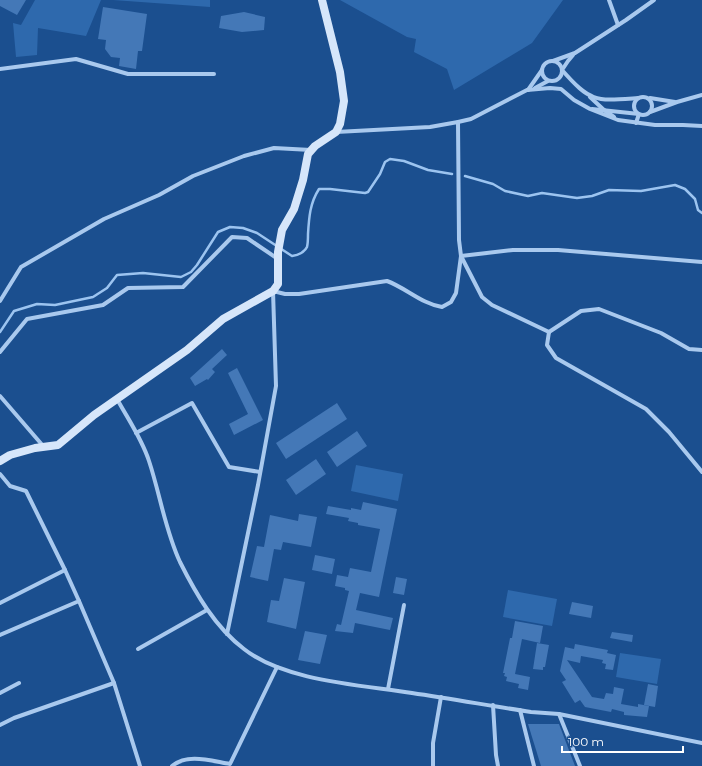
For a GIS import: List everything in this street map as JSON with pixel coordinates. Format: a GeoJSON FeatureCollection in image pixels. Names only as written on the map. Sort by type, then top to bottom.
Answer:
{"type":"FeatureCollection","features":[{"type":"Feature","properties":{"kind":"main road"},"geometry":{"type":"LineString","coordinates":[[0,461],[10,455],[35,448],[58,445],[94,415],[187,350],[223,319],[273,291],[278,284],[279,251],[282,230],[294,209],[303,180],[308,154],[315,146],[336,132],[340,124],[344,101],[340,72],[322,0]]}},
{"type":"Feature","properties":{"kind":"street"},"geometry":{"type":"LineString","coordinates":[[609,0],[618,25]]}},
{"type":"Feature","properties":{"kind":"street"},"geometry":{"type":"LineString","coordinates":[[553,62],[575,53],[654,0]]}},
{"type":"Feature","properties":{"kind":"street"},"geometry":{"type":"LineString","coordinates":[[532,89],[550,81],[555,81],[560,77],[562,70],[575,53]]}},
{"type":"Feature","properties":{"kind":"street"},"geometry":{"type":"LineString","coordinates":[[0,69],[76,59],[128,74],[214,74]]}},
{"type":"Feature","properties":{"kind":"street"},"geometry":{"type":"LineString","coordinates":[[527,90],[547,62],[553,62],[559,64],[562,70],[578,88],[618,120]]}},
{"type":"Feature","properties":{"kind":"street"},"geometry":{"type":"LineString","coordinates":[[542,70],[543,76],[574,100],[590,109],[618,120],[655,125],[702,126]]}},
{"type":"Feature","properties":{"kind":"street"},"geometry":{"type":"LineString","coordinates":[[336,132],[430,127],[458,122],[471,119],[527,90],[550,88],[561,89]]}},
{"type":"Feature","properties":{"kind":"street"},"geometry":{"type":"LineString","coordinates":[[590,109],[645,115],[677,102],[702,95]]}},
{"type":"Feature","properties":{"kind":"street"},"geometry":{"type":"LineString","coordinates":[[589,96],[601,100],[638,98],[644,96],[677,102]]}},
{"type":"Feature","properties":{"kind":"street"},"geometry":{"type":"LineString","coordinates":[[638,98],[634,103],[634,109],[638,114]]}},
{"type":"Feature","properties":{"kind":"street"},"geometry":{"type":"LineString","coordinates":[[650,98],[653,104],[650,112]]}},
{"type":"Feature","properties":{"kind":"street"},"geometry":{"type":"LineString","coordinates":[[636,123],[638,114]]}},
{"type":"Feature","properties":{"kind":"street"},"geometry":{"type":"LineString","coordinates":[[227,634],[276,386],[273,291],[284,294],[298,294],[387,281],[398,285],[432,306],[442,308],[451,302],[456,292],[461,256],[458,122]]}},
{"type":"Feature","properties":{"kind":"street"},"geometry":{"type":"LineString","coordinates":[[0,301],[21,267],[104,219],[158,195],[193,176],[244,156],[274,148],[311,150]]}},
{"type":"Feature","properties":{"kind":"street"},"geometry":{"type":"LineString","coordinates":[[0,352],[27,319],[103,304],[128,288],[183,286],[232,237],[247,238],[279,251]]}},
{"type":"Feature","properties":{"kind":"street"},"geometry":{"type":"LineString","coordinates":[[461,256],[513,250],[558,250],[683,259],[702,262]]}},
{"type":"Feature","properties":{"kind":"street"},"geometry":{"type":"LineString","coordinates":[[461,256],[482,297],[492,305],[549,332]]}},
{"type":"Feature","properties":{"kind":"street"},"geometry":{"type":"LineString","coordinates":[[702,350],[689,349],[661,333],[598,309],[581,311],[549,332],[547,345],[556,358],[646,409],[669,432],[702,472]]}},
{"type":"Feature","properties":{"kind":"street"},"geometry":{"type":"LineString","coordinates":[[0,396],[44,447]]}},
{"type":"Feature","properties":{"kind":"street"},"geometry":{"type":"LineString","coordinates":[[117,399],[149,459],[171,541],[180,562],[207,610],[227,634],[244,649],[262,661],[291,673],[327,680],[520,710],[559,714],[702,743]]}},
{"type":"Feature","properties":{"kind":"street"},"geometry":{"type":"LineString","coordinates":[[136,433],[192,403],[229,467],[260,472]]}},
{"type":"Feature","properties":{"kind":"street"},"geometry":{"type":"LineString","coordinates":[[0,474],[10,486],[26,491],[65,570],[114,683],[140,766]]}},
{"type":"Feature","properties":{"kind":"street"},"geometry":{"type":"LineString","coordinates":[[0,603],[65,570]]}},
{"type":"Feature","properties":{"kind":"street"},"geometry":{"type":"LineString","coordinates":[[0,635],[79,601]]}},
{"type":"Feature","properties":{"kind":"street"},"geometry":{"type":"LineString","coordinates":[[388,689],[404,606]]}},
{"type":"Feature","properties":{"kind":"street"},"geometry":{"type":"LineString","coordinates":[[138,649],[207,610]]}},
{"type":"Feature","properties":{"kind":"street"},"geometry":{"type":"LineString","coordinates":[[172,766],[188,759],[205,760],[232,765],[277,667]]}},
{"type":"Feature","properties":{"kind":"street"},"geometry":{"type":"LineString","coordinates":[[0,693],[19,683]]}},
{"type":"Feature","properties":{"kind":"street"},"geometry":{"type":"LineString","coordinates":[[0,725],[14,718],[114,683]]}},
{"type":"Feature","properties":{"kind":"street"},"geometry":{"type":"LineString","coordinates":[[433,766],[433,743],[441,697]]}},
{"type":"Feature","properties":{"kind":"street"},"geometry":{"type":"LineString","coordinates":[[493,705],[498,766]]}},
{"type":"Feature","properties":{"kind":"street"},"geometry":{"type":"LineString","coordinates":[[520,710],[534,766]]}},
{"type":"Feature","properties":{"kind":"street"},"geometry":{"type":"LineString","coordinates":[[559,714],[580,766]]}},
{"type":"Feature","properties":{"kind":"shaded area"},"geometry":{"type":"Polygon","coordinates":[[[35,0],[101,0],[86,36],[38,28],[37,55],[16,57],[13,23],[21,25],[35,0]]]}},
{"type":"Feature","properties":{"kind":"shaded area"},"geometry":{"type":"Polygon","coordinates":[[[113,0],[210,0],[210,7],[113,0]]]}},
{"type":"Feature","properties":{"kind":"shaded area"},"geometry":{"type":"Polygon","coordinates":[[[340,0],[563,0],[532,43],[454,90],[447,69],[414,52],[416,39],[407,37],[340,0]]]}},
{"type":"Feature","properties":{"kind":"shaded area"},"geometry":{"type":"Polygon","coordinates":[[[356,465],[403,474],[398,501],[351,491],[356,465]]]}},
{"type":"Feature","properties":{"kind":"shaded area"},"geometry":{"type":"Polygon","coordinates":[[[508,590],[557,599],[552,626],[503,617],[508,590]]]}},
{"type":"Feature","properties":{"kind":"shaded area"},"geometry":{"type":"Polygon","coordinates":[[[620,653],[661,659],[657,684],[616,677],[620,653]]]}},
{"type":"Feature","properties":{"kind":"building"},"geometry":{"type":"Polygon","coordinates":[[[0,0],[26,0],[17,15],[0,6],[0,0]]]}},
{"type":"Feature","properties":{"kind":"building"},"geometry":{"type":"Polygon","coordinates":[[[103,7],[147,14],[142,51],[138,51],[136,69],[119,66],[120,58],[111,57],[105,49],[106,40],[98,39],[103,7]]]}},
{"type":"Feature","properties":{"kind":"building"},"geometry":{"type":"Polygon","coordinates":[[[244,12],[265,17],[264,30],[242,32],[219,28],[221,16],[244,12]]]}},
{"type":"Feature","properties":{"kind":"building"},"geometry":{"type":"Polygon","coordinates":[[[222,349],[227,355],[212,369],[215,372],[208,380],[207,379],[195,386],[190,378],[222,349]]]}},
{"type":"Feature","properties":{"kind":"building"},"geometry":{"type":"Polygon","coordinates":[[[237,368],[263,420],[234,435],[229,424],[248,414],[228,373],[237,368]]]}},
{"type":"Feature","properties":{"kind":"building"},"geometry":{"type":"Polygon","coordinates":[[[337,403],[347,419],[286,459],[276,443],[337,403]]]}},
{"type":"Feature","properties":{"kind":"building"},"geometry":{"type":"Polygon","coordinates":[[[357,431],[367,446],[337,467],[327,452],[357,431]]]}},
{"type":"Feature","properties":{"kind":"building"},"geometry":{"type":"Polygon","coordinates":[[[316,459],[326,474],[296,495],[286,480],[316,459]]]}},
{"type":"Feature","properties":{"kind":"building"},"geometry":{"type":"Polygon","coordinates":[[[363,502],[397,509],[379,597],[360,593],[356,610],[393,618],[390,630],[355,623],[353,633],[335,631],[337,624],[341,625],[349,591],[345,590],[345,588],[335,586],[337,575],[348,577],[350,568],[371,572],[380,529],[358,525],[358,523],[348,521],[349,518],[326,514],[328,506],[351,510],[351,508],[361,510],[363,502]]]}},
{"type":"Feature","properties":{"kind":"building"},"geometry":{"type":"Polygon","coordinates":[[[299,514],[317,517],[311,547],[283,542],[281,550],[274,549],[268,581],[250,577],[257,546],[264,547],[270,515],[298,521],[299,514]]]}},
{"type":"Feature","properties":{"kind":"building"},"geometry":{"type":"Polygon","coordinates":[[[315,555],[335,559],[332,574],[312,570],[315,555]]]}},
{"type":"Feature","properties":{"kind":"building"},"geometry":{"type":"Polygon","coordinates":[[[396,577],[407,579],[404,595],[393,593],[396,577]]]}},
{"type":"Feature","properties":{"kind":"building"},"geometry":{"type":"Polygon","coordinates":[[[284,578],[305,582],[296,629],[267,622],[271,600],[279,601],[284,578]]]}},
{"type":"Feature","properties":{"kind":"building"},"geometry":{"type":"Polygon","coordinates":[[[572,602],[593,606],[591,618],[569,614],[572,602]]]}},
{"type":"Feature","properties":{"kind":"building"},"geometry":{"type":"Polygon","coordinates":[[[515,621],[543,626],[540,643],[522,639],[515,674],[530,677],[528,690],[518,688],[519,684],[506,681],[507,677],[504,676],[505,673],[503,673],[515,621]]]}},
{"type":"Feature","properties":{"kind":"building"},"geometry":{"type":"Polygon","coordinates":[[[305,631],[327,635],[320,664],[298,660],[305,631]]]}},
{"type":"Feature","properties":{"kind":"building"},"geometry":{"type":"Polygon","coordinates":[[[612,632],[633,635],[632,642],[610,638],[612,632]]]}},
{"type":"Feature","properties":{"kind":"building"},"geometry":{"type":"Polygon","coordinates":[[[537,643],[549,645],[545,667],[543,667],[543,670],[533,669],[537,643]]]}},
{"type":"Feature","properties":{"kind":"building"},"geometry":{"type":"Polygon","coordinates":[[[575,644],[608,650],[607,653],[616,655],[613,670],[605,669],[606,664],[602,663],[603,660],[581,656],[580,663],[567,660],[592,697],[604,699],[606,693],[613,694],[614,687],[624,689],[621,704],[638,707],[638,704],[649,706],[647,717],[624,715],[624,712],[612,709],[611,712],[585,707],[580,700],[575,703],[562,682],[566,680],[560,671],[565,647],[574,649],[575,644]]]}},
{"type":"Feature","properties":{"kind":"building"},"geometry":{"type":"Polygon","coordinates":[[[648,684],[658,686],[655,707],[644,705],[648,684]]]}},
{"type":"Feature","properties":{"kind":"building"},"geometry":{"type":"Polygon","coordinates":[[[528,724],[559,724],[575,766],[541,766],[528,724]]]}},
{"type":"Feature","properties":{"kind":"waterway"},"geometry":{"type":"LineString","coordinates":[[0,332],[14,311],[37,304],[55,305],[93,297],[107,288],[117,275],[143,273],[181,277],[191,272],[197,265],[218,232],[230,227],[243,228],[257,233],[292,256],[299,254],[307,247],[310,210],[319,189],[368,192],[380,174],[385,162],[390,159],[404,161],[428,170],[452,174]]}},
{"type":"Feature","properties":{"kind":"waterway"},"geometry":{"type":"LineString","coordinates":[[465,176],[493,184],[505,191],[528,196],[542,193],[577,198],[592,196],[609,190],[641,191],[675,185],[685,189],[695,199],[698,210],[702,213]]}}]}
